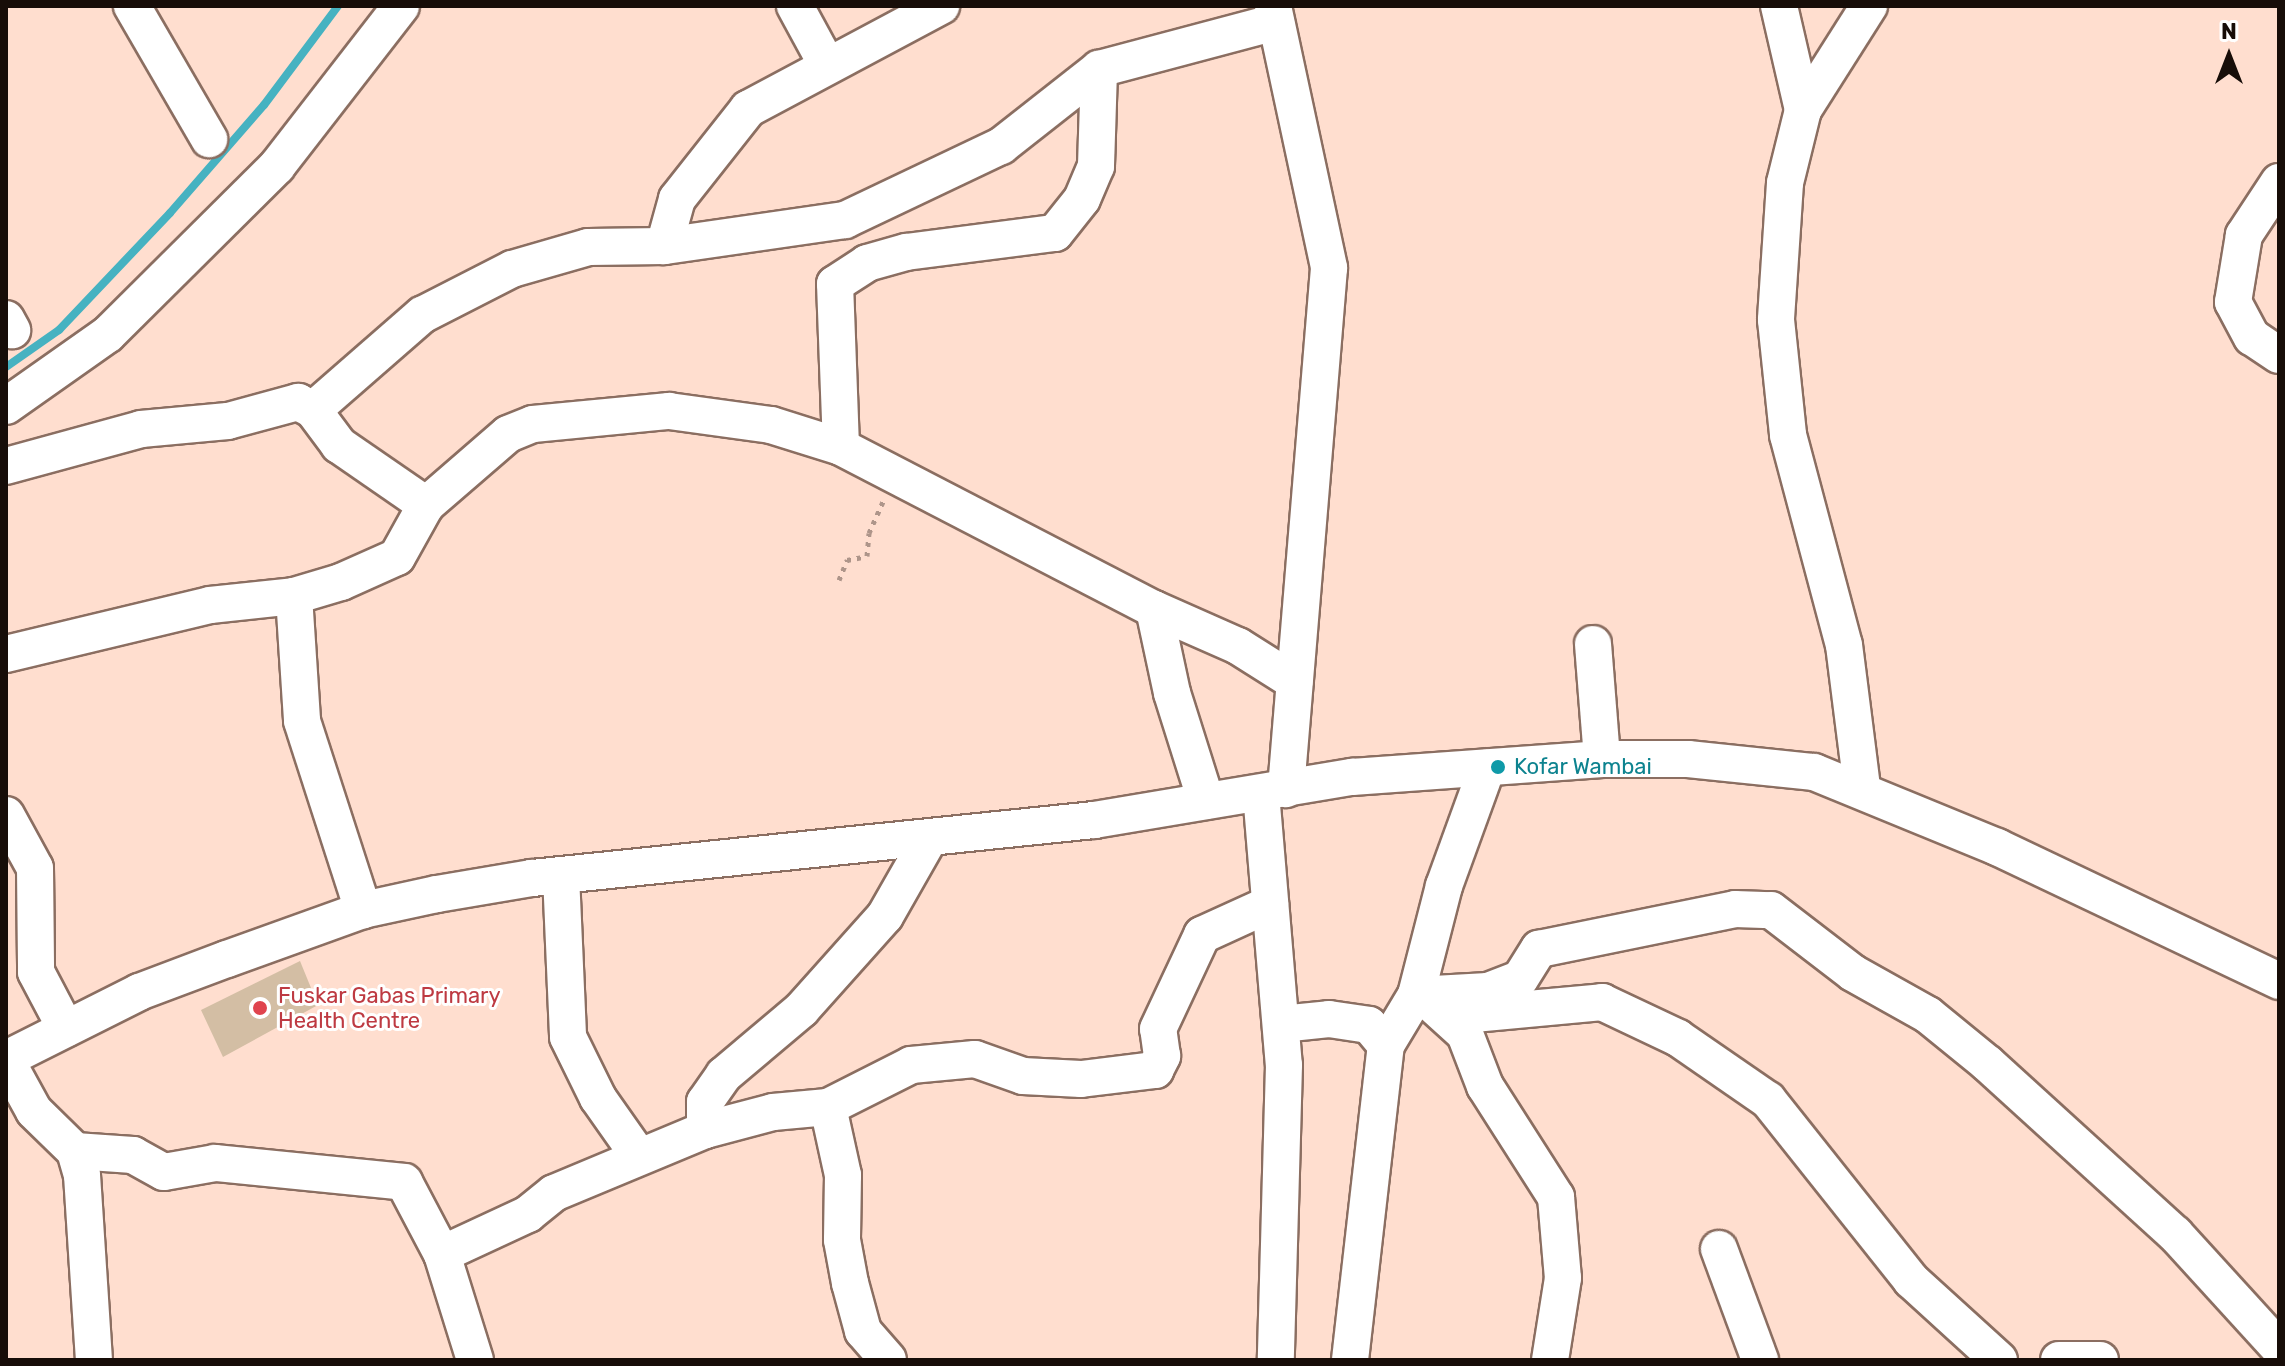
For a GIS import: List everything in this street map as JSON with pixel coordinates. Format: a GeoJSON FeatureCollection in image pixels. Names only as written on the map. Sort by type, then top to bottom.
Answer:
{"type":"FeatureCollection","features":[{"type":"Feature","properties":{"kind":"street"},"geometry":{"type":"LineString","coordinates":[[132,6],[209,139]]}},
{"type":"Feature","properties":{"kind":"street"},"geometry":{"type":"LineString","coordinates":[[6,406],[108,334],[277,166],[401,6]]}},
{"type":"Feature","properties":{"kind":"street"},"geometry":{"type":"LineString","coordinates":[[795,6],[826,63]]}},
{"type":"Feature","properties":{"kind":"street"},"geometry":{"type":"LineString","coordinates":[[1779,6],[1803,110]]}},
{"type":"Feature","properties":{"kind":"street"},"geometry":{"type":"LineString","coordinates":[[1862,788],[1844,645],[1788,435],[1776,320],[1785,183],[1803,110],[1869,6]]}},
{"type":"Feature","properties":{"kind":"street"},"geometry":{"type":"LineString","coordinates":[[664,246],[677,199],[748,109],[921,10]]}},
{"type":"Feature","properties":{"kind":"street"},"geometry":{"type":"LineString","coordinates":[[313,410],[422,315],[512,269],[588,247],[664,246],[845,220],[887,205],[1001,146],[1099,69],[1203,21],[1274,14],[1329,268],[1295,682],[1273,791],[1270,904],[1281,1024],[1276,1360]]}},
{"type":"Feature","properties":{"kind":"street"},"geometry":{"type":"LineString","coordinates":[[841,447],[835,284],[867,263],[906,252],[1055,233],[1082,199],[1096,166],[1099,69]]}},
{"type":"Feature","properties":{"kind":"street"},"geometry":{"type":"LineString","coordinates":[[2279,182],[2244,235],[2233,302],[2252,337],[2279,355]]}},
{"type":"Feature","properties":{"kind":"street"},"geometry":{"type":"LineString","coordinates":[[6,466],[141,429],[242,419],[292,402],[313,410],[339,445],[426,505]]}},
{"type":"Feature","properties":{"kind":"street"},"geometry":{"type":"LineString","coordinates":[[6,654],[210,605],[294,596],[386,565],[408,544],[426,505],[508,434],[533,424],[669,411],[771,425],[841,447],[897,471],[1154,609],[1238,646],[1295,682]]}},
{"type":"Feature","properties":{"kind":"street"},"geometry":{"type":"LineString","coordinates":[[294,596],[302,721],[363,910]]}},
{"type":"Feature","properties":{"kind":"street"},"geometry":{"type":"LineString","coordinates":[[1154,609],[1206,801]]}},
{"type":"Feature","properties":{"kind":"street"},"geometry":{"type":"LineString","coordinates":[[1593,644],[1602,759]]}},
{"type":"Feature","properties":{"kind":"street"},"geometry":{"type":"LineString","coordinates":[[475,1360],[442,1254],[397,1179],[215,1163],[164,1172],[133,1155],[75,1151],[20,1119],[6,1059],[139,992],[363,910],[561,875],[930,837],[1273,791],[1602,759],[1688,759],[1814,772],[1862,788],[2278,978]]}},
{"type":"Feature","properties":{"kind":"street"},"geometry":{"type":"LineString","coordinates":[[1350,1360],[1386,1045],[1416,995],[1444,886],[1487,768]]}},
{"type":"Feature","properties":{"kind":"street"},"geometry":{"type":"LineString","coordinates":[[6,815],[35,868],[36,972],[66,1029]]}},
{"type":"Feature","properties":{"kind":"street"},"geometry":{"type":"LineString","coordinates":[[705,1130],[705,1102],[724,1075],[801,1010],[885,916],[930,837]]}},
{"type":"Feature","properties":{"kind":"street"},"geometry":{"type":"LineString","coordinates":[[561,875],[568,1037],[638,1155]]}},
{"type":"Feature","properties":{"kind":"street"},"geometry":{"type":"LineString","coordinates":[[442,1254],[638,1155],[705,1130],[773,1112],[828,1107],[911,1065],[975,1059],[1023,1076],[1081,1079],[1129,1078],[1155,1070],[1162,1056],[1158,1029],[1202,935],[1270,904]]}},
{"type":"Feature","properties":{"kind":"street"},"geometry":{"type":"LineString","coordinates":[[1416,995],[1488,991],[1520,979],[1539,949],[1735,909],[1771,910],[1853,973],[1928,1015],[1988,1064],[2175,1234],[2279,1348]]}},
{"type":"Feature","properties":{"kind":"street"},"geometry":{"type":"LineString","coordinates":[[1416,995],[1451,1016],[1465,1034],[1485,1086],[1556,1197],[1563,1278],[1550,1360]]}},
{"type":"Feature","properties":{"kind":"street"},"geometry":{"type":"LineString","coordinates":[[1451,1016],[1602,1002],[1678,1038],[1768,1100],[1911,1280],[1977,1352]]}},
{"type":"Feature","properties":{"kind":"street"},"geometry":{"type":"LineString","coordinates":[[1281,1024],[1329,1019],[1369,1025],[1386,1045]]}},
{"type":"Feature","properties":{"kind":"street"},"geometry":{"type":"LineString","coordinates":[[828,1107],[843,1175],[842,1240],[850,1283],[863,1331],[888,1360]]}},
{"type":"Feature","properties":{"kind":"street"},"geometry":{"type":"LineString","coordinates":[[75,1151],[87,1219],[94,1360]]}},
{"type":"Feature","properties":{"kind":"street"},"geometry":{"type":"LineString","coordinates":[[1719,1249],[1760,1360]]}},
{"type":"Feature","properties":{"kind":"street"},"geometry":{"type":"LineString","coordinates":[[2059,1360],[2100,1360]]}},
{"type":"Feature","properties":{"kind":"path"},"geometry":{"type":"LineString","coordinates":[[839,580],[847,560],[867,556],[869,533],[897,471]]}},
{"type":"Feature","properties":{"kind":"building","name":"Fuskar Gabas Primary Health Centre"},"geometry":{"type":"Polygon","coordinates":[[[300,961],[318,1005],[223,1057],[201,1010],[300,961]]]}},
{"type":"Feature","properties":{"kind":"waterway"},"geometry":{"type":"LineString","coordinates":[[6,367],[59,330],[170,213],[264,105],[338,6]]}},
{"type":"Feature","properties":{"kind":"place","name":"Kofar Wambai"},"geometry":{"type":"Point","coordinates":[1498,767]}},
{"type":"Feature","properties":{"kind":"place","name":"Fuskar Gabas Primary Health Centre"},"geometry":{"type":"Point","coordinates":[260,1008]}}]}
